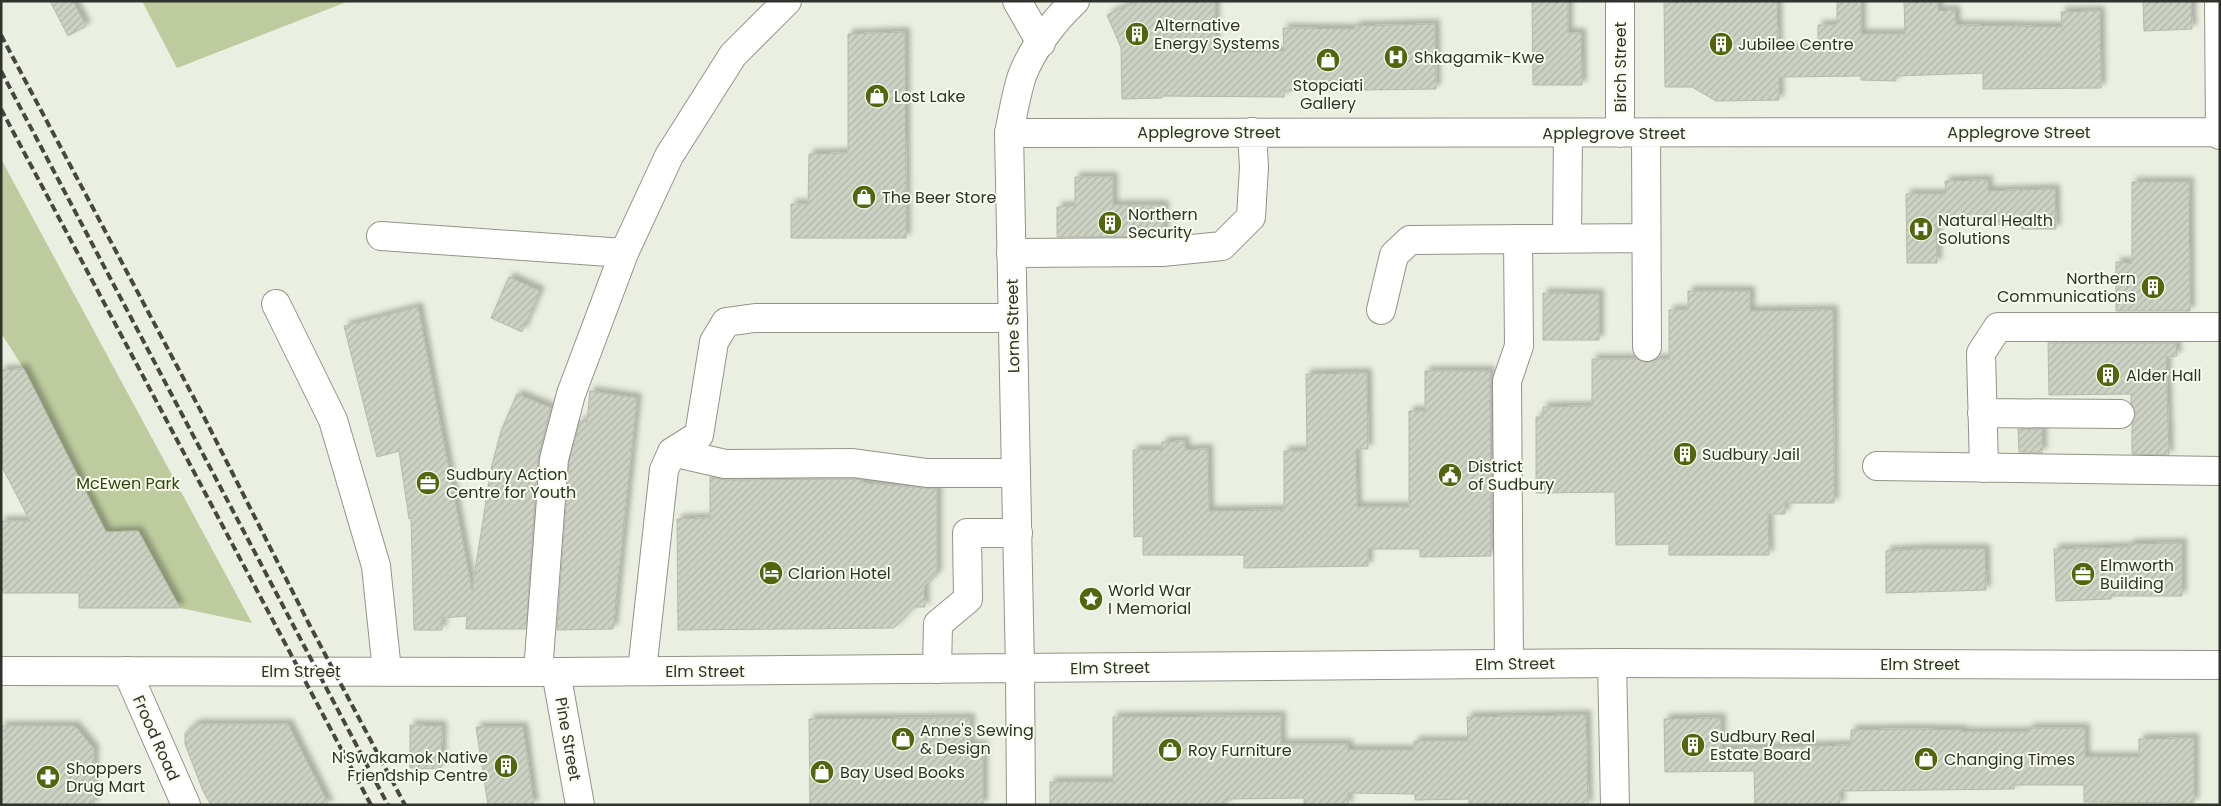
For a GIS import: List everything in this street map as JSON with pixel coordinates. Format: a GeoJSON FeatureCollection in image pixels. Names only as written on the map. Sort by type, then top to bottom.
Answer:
{"type":"FeatureCollection","features":[{"type":"Feature","properties":{"kind":"main road","name":"Pine Street"},"geometry":{"type":"LineString","coordinates":[[580,805],[547,672],[554,459],[571,394],[624,253],[669,156],[733,55],[787,1]]}},
{"type":"Feature","properties":{"kind":"main road"},"geometry":{"type":"LineString","coordinates":[[1018,1],[1041,43]]}},
{"type":"Feature","properties":{"kind":"main road","name":"Lorne Street"},"geometry":{"type":"LineString","coordinates":[[1022,805],[1009,133],[1023,75],[1041,43],[1064,12],[1075,1]]}},
{"type":"Feature","properties":{"kind":"main road","name":"Birch Street"},"geometry":{"type":"LineString","coordinates":[[1620,1],[1646,238],[1647,347]]}},
{"type":"Feature","properties":{"kind":"main road"},"geometry":{"type":"LineString","coordinates":[[2220,1],[2220,134]]}},
{"type":"Feature","properties":{"kind":"main road"},"geometry":{"type":"LineString","coordinates":[[1011,253],[1162,252],[1222,246],[1251,217],[1254,167],[1252,132]]}},
{"type":"Feature","properties":{"kind":"main road","name":"Applegrove Street"},"geometry":{"type":"LineString","coordinates":[[1009,133],[2220,134]]}},
{"type":"Feature","properties":{"kind":"main road"},"geometry":{"type":"LineString","coordinates":[[1568,133],[1568,238]]}},
{"type":"Feature","properties":{"kind":"main road"},"geometry":{"type":"LineString","coordinates":[[381,236],[624,253]]}},
{"type":"Feature","properties":{"kind":"main road"},"geometry":{"type":"LineString","coordinates":[[1381,310],[1394,255],[1410,240],[1646,238]]}},
{"type":"Feature","properties":{"kind":"main road"},"geometry":{"type":"LineString","coordinates":[[1509,664],[1507,381],[1519,346],[1518,239]]}},
{"type":"Feature","properties":{"kind":"main road"},"geometry":{"type":"LineString","coordinates":[[276,304],[333,420],[376,566],[387,671]]}},
{"type":"Feature","properties":{"kind":"main road"},"geometry":{"type":"LineString","coordinates":[[642,671],[664,470],[672,452],[699,436],[714,342],[726,322],[755,318],[1013,318]]}},
{"type":"Feature","properties":{"kind":"main road"},"geometry":{"type":"LineString","coordinates":[[1984,468],[1981,353],[1998,327],[2220,327]]}},
{"type":"Feature","properties":{"kind":"main road"},"geometry":{"type":"LineString","coordinates":[[1982,413],[2120,414]]}},
{"type":"Feature","properties":{"kind":"main road"},"geometry":{"type":"LineString","coordinates":[[672,452],[725,464],[853,463],[927,473],[1016,473]]}},
{"type":"Feature","properties":{"kind":"main road"},"geometry":{"type":"LineString","coordinates":[[1878,466],[2220,470]]}},
{"type":"Feature","properties":{"kind":"main road"},"geometry":{"type":"LineString","coordinates":[[937,669],[938,624],[968,599],[967,533],[1018,533]]}},
{"type":"Feature","properties":{"kind":"main road"},"geometry":{"type":"LineString","coordinates":[[1612,663],[1615,805]]}},
{"type":"Feature","properties":{"kind":"main road","name":"Elm Street"},"geometry":{"type":"LineString","coordinates":[[1,671],[547,672],[1612,663],[2220,665]]}},
{"type":"Feature","properties":{"kind":"main road","name":"Frood Road"},"geometry":{"type":"LineString","coordinates":[[127,671],[186,805]]}},
{"type":"Feature","properties":{"kind":"green space"},"geometry":{"type":"Polygon","coordinates":[[[142,1],[349,1],[177,68],[142,1]]]}},
{"type":"Feature","properties":{"kind":"green space","name":"McEwen Park"},"geometry":{"type":"Polygon","coordinates":[[[1,159],[252,623],[180,608],[139,531],[106,532],[24,369],[1,333],[1,159]]]}},
{"type":"Feature","properties":{"kind":"building"},"geometry":{"type":"Polygon","coordinates":[[[50,1],[73,1],[86,26],[68,36],[50,1]]]}},
{"type":"Feature","properties":{"kind":"building"},"geometry":{"type":"Polygon","coordinates":[[[1138,1],[1215,1],[1215,52],[1284,51],[1283,28],[1355,29],[1355,26],[1435,24],[1436,89],[1284,91],[1284,97],[1162,96],[1162,98],[1122,99],[1121,48],[1107,15],[1138,1]]]}},
{"type":"Feature","properties":{"kind":"building"},"geometry":{"type":"Polygon","coordinates":[[[1532,1],[1568,1],[1568,33],[1581,33],[1582,85],[1533,85],[1532,1]]]}},
{"type":"Feature","properties":{"kind":"building"},"geometry":{"type":"Polygon","coordinates":[[[1664,1],[1777,1],[1778,49],[1818,49],[1818,25],[1837,25],[1837,1],[1861,1],[1861,34],[1905,34],[1904,1],[1938,1],[1938,11],[1955,10],[1956,25],[2062,27],[2061,12],[2100,11],[2101,88],[1983,89],[1983,73],[1896,76],[1896,81],[1861,80],[1861,76],[1779,77],[1779,100],[1716,101],[1692,87],[1665,87],[1664,1]]]}},
{"type":"Feature","properties":{"kind":"building"},"geometry":{"type":"Polygon","coordinates":[[[2143,1],[2191,1],[2192,29],[2144,31],[2143,1]]]}},
{"type":"Feature","properties":{"kind":"building"},"geometry":{"type":"Polygon","coordinates":[[[905,32],[906,238],[791,238],[791,204],[808,204],[809,154],[848,153],[848,34],[905,32]]]}},
{"type":"Feature","properties":{"kind":"building","name":"Northern Security"},"geometry":{"type":"Polygon","coordinates":[[[1075,177],[1113,177],[1113,205],[1164,205],[1164,236],[1057,237],[1057,207],[1075,206],[1075,177]]]}},
{"type":"Feature","properties":{"kind":"building"},"geometry":{"type":"Polygon","coordinates":[[[1988,180],[1988,191],[2055,189],[2056,229],[2022,229],[2021,224],[1936,225],[1937,263],[1907,263],[1906,194],[1946,194],[1945,181],[1988,180]]]}},
{"type":"Feature","properties":{"kind":"building"},"geometry":{"type":"Polygon","coordinates":[[[2132,182],[2189,182],[2190,311],[2116,311],[2116,262],[2132,263],[2132,182]]]}},
{"type":"Feature","properties":{"kind":"building"},"geometry":{"type":"Polygon","coordinates":[[[509,277],[540,291],[522,332],[491,318],[509,277]]]}},
{"type":"Feature","properties":{"kind":"building","name":"Sudbury Jail"},"geometry":{"type":"Polygon","coordinates":[[[1688,291],[1750,291],[1750,311],[1833,310],[1834,503],[1785,503],[1785,514],[1768,514],[1769,555],[1669,555],[1669,544],[1616,545],[1615,492],[1536,493],[1536,417],[1543,417],[1543,407],[1592,406],[1592,359],[1637,359],[1648,363],[1657,359],[1669,359],[1669,310],[1688,310],[1688,291]]]}},
{"type":"Feature","properties":{"kind":"building"},"geometry":{"type":"Polygon","coordinates":[[[1543,293],[1599,294],[1599,340],[1543,340],[1543,293]]]}},
{"type":"Feature","properties":{"kind":"building"},"geometry":{"type":"Polygon","coordinates":[[[418,307],[472,590],[491,469],[501,431],[517,394],[551,408],[538,458],[526,629],[466,629],[467,616],[442,618],[442,630],[414,630],[411,518],[409,519],[399,451],[377,457],[344,326],[418,307]]]}},
{"type":"Feature","properties":{"kind":"building","name":"Alder Hall"},"geometry":{"type":"Polygon","coordinates":[[[2048,343],[2176,343],[2177,356],[2166,357],[2169,455],[2132,454],[2132,424],[2136,414],[2131,404],[2131,394],[2049,395],[2048,343]]]}},
{"type":"Feature","properties":{"kind":"building"},"geometry":{"type":"Polygon","coordinates":[[[24,369],[106,532],[138,531],[180,608],[79,608],[79,593],[1,593],[1,521],[30,521],[1,465],[1,370],[24,369]]]}},
{"type":"Feature","properties":{"kind":"building","name":"District of Sudbury"},"geometry":{"type":"Polygon","coordinates":[[[1425,371],[1490,371],[1491,556],[1420,557],[1420,549],[1368,549],[1368,566],[1244,568],[1244,555],[1143,555],[1143,536],[1134,537],[1133,450],[1162,450],[1162,442],[1185,441],[1185,450],[1208,449],[1209,511],[1284,510],[1284,451],[1307,451],[1306,374],[1367,373],[1368,449],[1356,449],[1357,507],[1409,507],[1409,411],[1425,411],[1425,371]]]}},
{"type":"Feature","properties":{"kind":"building"},"geometry":{"type":"Polygon","coordinates":[[[590,391],[637,398],[613,629],[557,630],[569,462],[580,420],[587,422],[590,391]]]}},
{"type":"Feature","properties":{"kind":"building"},"geometry":{"type":"Polygon","coordinates":[[[2018,429],[2042,429],[2042,453],[2019,452],[2018,429]]]}},
{"type":"Feature","properties":{"kind":"building","name":"Clarion Hotel"},"geometry":{"type":"Polygon","coordinates":[[[710,477],[725,480],[852,479],[863,480],[863,483],[937,489],[937,574],[924,587],[925,607],[914,607],[894,628],[678,630],[677,519],[710,518],[710,477]]]}},
{"type":"Feature","properties":{"kind":"building"},"geometry":{"type":"Polygon","coordinates":[[[2182,543],[2182,596],[2111,596],[2111,599],[2056,601],[2054,549],[2129,547],[2129,544],[2182,543]]]}},
{"type":"Feature","properties":{"kind":"building"},"geometry":{"type":"Polygon","coordinates":[[[1985,549],[1986,590],[1886,593],[1886,551],[1985,549]]]}},
{"type":"Feature","properties":{"kind":"building"},"geometry":{"type":"Polygon","coordinates":[[[1586,715],[1588,805],[1469,805],[1469,799],[1415,800],[1415,794],[1348,793],[1348,805],[1304,805],[1304,798],[1227,799],[1227,805],[1050,805],[1050,782],[1113,782],[1113,717],[1281,716],[1281,744],[1348,744],[1348,750],[1414,750],[1414,741],[1468,741],[1467,717],[1586,715]]]}},
{"type":"Feature","properties":{"kind":"building"},"geometry":{"type":"Polygon","coordinates":[[[970,718],[970,745],[983,745],[983,805],[810,805],[809,719],[970,718]]]}},
{"type":"Feature","properties":{"kind":"building"},"geometry":{"type":"Polygon","coordinates":[[[1721,718],[1721,749],[1851,745],[1851,730],[1908,729],[1962,730],[1962,732],[2029,732],[2029,728],[2085,728],[2085,757],[2139,757],[2139,739],[2194,738],[2194,803],[2084,802],[2084,785],[2014,785],[2014,789],[1840,791],[1840,805],[1755,805],[1754,771],[1665,772],[1664,719],[1721,718]]]}},
{"type":"Feature","properties":{"kind":"building"},"geometry":{"type":"Polygon","coordinates":[[[196,724],[288,724],[329,805],[211,805],[203,791],[185,744],[185,733],[196,724]]]}},
{"type":"Feature","properties":{"kind":"building"},"geometry":{"type":"Polygon","coordinates":[[[410,725],[442,726],[441,769],[410,768],[410,725]]]}},
{"type":"Feature","properties":{"kind":"building","name":"Shoppers Drug Mart"},"geometry":{"type":"Polygon","coordinates":[[[1,726],[75,726],[94,749],[94,805],[1,805],[1,726]]]}},
{"type":"Feature","properties":{"kind":"building","name":"N'Swakamok Native Friendship Centre"},"geometry":{"type":"Polygon","coordinates":[[[476,727],[523,727],[534,805],[488,805],[476,727]]]}},
{"type":"Feature","properties":{"kind":"railway"},"geometry":{"type":"LineString","coordinates":[[1,35],[204,417],[309,624],[405,805]]}},
{"type":"Feature","properties":{"kind":"railway"},"geometry":{"type":"LineString","coordinates":[[1,71],[388,805]]}},
{"type":"Feature","properties":{"kind":"railway"},"geometry":{"type":"LineString","coordinates":[[1,109],[371,805]]}},
{"type":"Feature","properties":{"kind":"place","name":"Alternative Energy Systems"},"geometry":{"type":"Point","coordinates":[1137,34]}},
{"type":"Feature","properties":{"kind":"place","name":"Jubilee Centre"},"geometry":{"type":"Point","coordinates":[1721,44]}},
{"type":"Feature","properties":{"kind":"place","name":"Shkagamik-Kwe"},"geometry":{"type":"Point","coordinates":[1396,57]}},
{"type":"Feature","properties":{"kind":"place","name":"Stopciati Gallery"},"geometry":{"type":"Point","coordinates":[1328,60]}},
{"type":"Feature","properties":{"kind":"place","name":"Lost Lake"},"geometry":{"type":"Point","coordinates":[877,96]}},
{"type":"Feature","properties":{"kind":"place","name":"The Beer Store"},"geometry":{"type":"Point","coordinates":[864,197]}},
{"type":"Feature","properties":{"kind":"place","name":"Northern Security"},"geometry":{"type":"Point","coordinates":[1110,223]}},
{"type":"Feature","properties":{"kind":"place","name":"Natural Health Solutions"},"geometry":{"type":"Point","coordinates":[1921,229]}},
{"type":"Feature","properties":{"kind":"place","name":"Northern Communications"},"geometry":{"type":"Point","coordinates":[2153,287]}},
{"type":"Feature","properties":{"kind":"place","name":"Alder Hall"},"geometry":{"type":"Point","coordinates":[2108,375]}},
{"type":"Feature","properties":{"kind":"place","name":"Sudbury Jail"},"geometry":{"type":"Point","coordinates":[1685,454]}},
{"type":"Feature","properties":{"kind":"place","name":"District of Sudbury"},"geometry":{"type":"Point","coordinates":[1450,475]}},
{"type":"Feature","properties":{"kind":"place","name":"Sudbury Action Centre for Youth"},"geometry":{"type":"Point","coordinates":[428,483]}},
{"type":"Feature","properties":{"kind":"place","name":"Clarion Hotel"},"geometry":{"type":"Point","coordinates":[771,573]}},
{"type":"Feature","properties":{"kind":"place","name":"Elmworth Building"},"geometry":{"type":"Point","coordinates":[2083,574]}},
{"type":"Feature","properties":{"kind":"place","name":"World War I Memorial"},"geometry":{"type":"Point","coordinates":[1091,599]}},
{"type":"Feature","properties":{"kind":"place","name":"Anne's Sewing & Design"},"geometry":{"type":"Point","coordinates":[903,739]}},
{"type":"Feature","properties":{"kind":"place","name":"Sudbury Real Estate Board"},"geometry":{"type":"Point","coordinates":[1693,745]}},
{"type":"Feature","properties":{"kind":"place","name":"Roy Furniture"},"geometry":{"type":"Point","coordinates":[1170,750]}},
{"type":"Feature","properties":{"kind":"place","name":"Changing Times"},"geometry":{"type":"Point","coordinates":[1926,759]}},
{"type":"Feature","properties":{"kind":"place","name":"N'Swakamok Native Friendship Centre"},"geometry":{"type":"Point","coordinates":[506,766]}},
{"type":"Feature","properties":{"kind":"place","name":"Bay Used Books"},"geometry":{"type":"Point","coordinates":[822,772]}},
{"type":"Feature","properties":{"kind":"place","name":"Shoppers Drug Mart"},"geometry":{"type":"Point","coordinates":[48,777]}}]}
